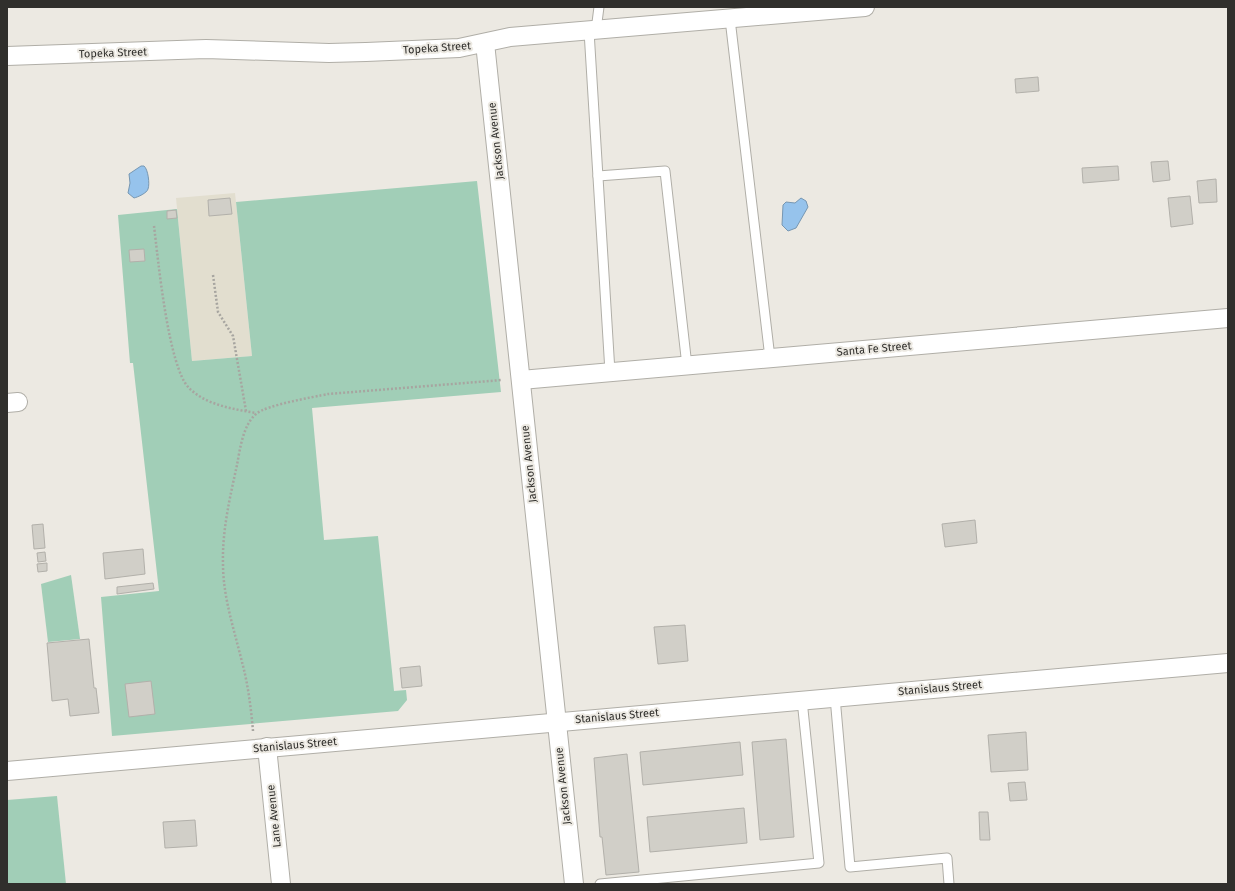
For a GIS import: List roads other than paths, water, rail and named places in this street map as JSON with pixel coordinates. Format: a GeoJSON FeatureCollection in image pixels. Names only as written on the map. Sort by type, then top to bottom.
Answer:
{"type":"FeatureCollection","features":[{"type":"Feature","properties":{"kind":"street","name":"Topeka Street"},"geometry":{"type":"LineString","coordinates":[[7,56],[206,49],[329,53],[459,48],[510,37],[865,7]]}},
{"type":"Feature","properties":{"kind":"street","name":"Jackson Avenue"},"geometry":{"type":"LineString","coordinates":[[485,43],[574,884]]}},
{"type":"Feature","properties":{"kind":"street","name":"Santa Fe Street"},"geometry":{"type":"LineString","coordinates":[[521,380],[1228,318]]}},
{"type":"Feature","properties":{"kind":"street","name":"Stanislaus Street"},"geometry":{"type":"LineString","coordinates":[[7,771],[556,721],[1228,663]]}},
{"type":"Feature","properties":{"kind":"street","name":"Lane Avenue"},"geometry":{"type":"LineString","coordinates":[[261,748],[281,884]]}},
{"type":"Feature","properties":{"kind":"lane"},"geometry":{"type":"LineString","coordinates":[[599,7],[593,30],[598,176],[610,372]]}},
{"type":"Feature","properties":{"kind":"lane"},"geometry":{"type":"LineString","coordinates":[[730,19],[770,358]]}},
{"type":"Feature","properties":{"kind":"lane"},"geometry":{"type":"LineString","coordinates":[[598,176],[665,172],[687,366]]}},
{"type":"Feature","properties":{"kind":"lane"},"geometry":{"type":"LineString","coordinates":[[834,698],[850,866],[947,858],[949,884]]}},
{"type":"Feature","properties":{"kind":"lane"},"geometry":{"type":"LineString","coordinates":[[600,884],[819,863],[802,700]]}},
{"type":"Feature","properties":{"kind":"water"},"geometry":{"type":"Polygon","coordinates":[[[141,166],[144,166],[147,170],[149,187],[140,196],[134,198],[128,193],[130,183],[129,174],[141,166]]]}},
{"type":"Feature","properties":{"kind":"water"},"geometry":{"type":"Polygon","coordinates":[[[801,198],[806,201],[808,207],[796,228],[788,231],[782,225],[783,205],[786,202],[795,203],[801,198]]]}}]}
